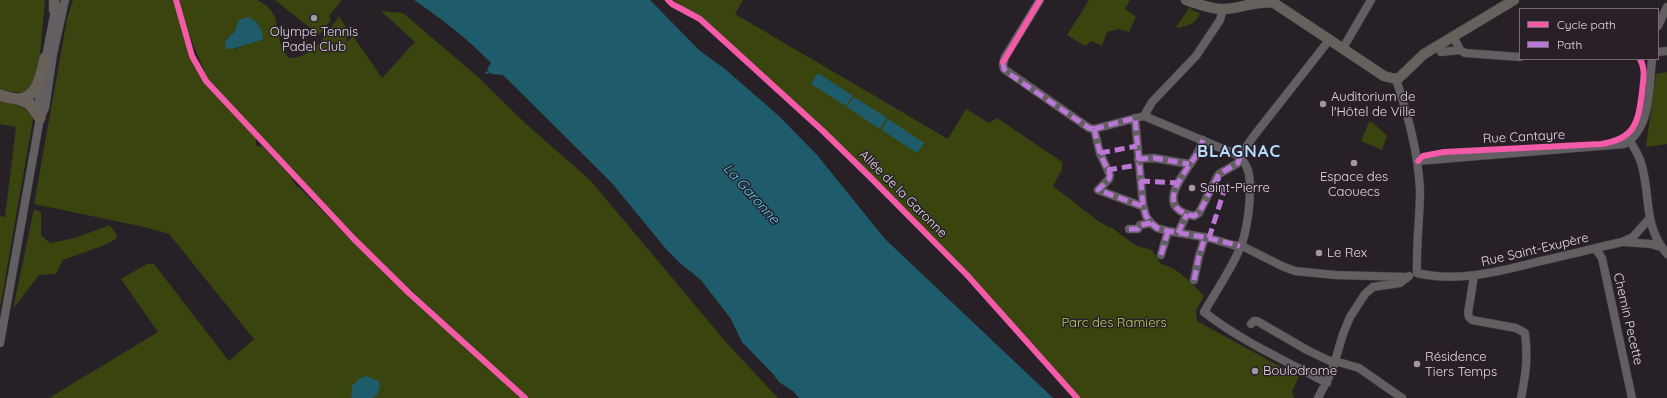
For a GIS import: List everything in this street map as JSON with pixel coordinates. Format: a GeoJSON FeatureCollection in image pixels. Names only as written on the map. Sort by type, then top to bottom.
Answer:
{"type":"FeatureCollection","features":[{"type":"Feature","properties":{"kind":"highway"},"geometry":{"type":"LineString","coordinates":[[18,99],[24,98],[37,88],[45,58]]}},
{"type":"Feature","properties":{"kind":"highway"},"geometry":{"type":"LineString","coordinates":[[0,95],[29,103],[40,118]]}},
{"type":"Feature","properties":{"kind":"main road"},"geometry":{"type":"LineString","coordinates":[[1186,0],[1223,9],[1262,0],[1268,1],[1280,6],[1328,41],[1343,48],[1384,76],[1396,79],[1424,54],[1514,0]]}},
{"type":"Feature","properties":{"kind":"street"},"geometry":{"type":"LineString","coordinates":[[0,343],[40,118],[45,108],[53,54],[65,0]]}},
{"type":"Feature","properties":{"kind":"street"},"geometry":{"type":"LineString","coordinates":[[1040,0],[1005,57],[1003,66],[1008,73],[1089,128],[1094,129],[1144,116],[1240,157],[1246,163],[1250,175],[1250,203],[1244,237],[1204,312],[1219,324],[1327,384]]}},
{"type":"Feature","properties":{"kind":"street"},"geometry":{"type":"LineString","coordinates":[[1343,48],[1371,0]]}},
{"type":"Feature","properties":{"kind":"street"},"geometry":{"type":"LineString","coordinates":[[40,118],[38,107],[55,3]]}},
{"type":"Feature","properties":{"kind":"street"},"geometry":{"type":"LineString","coordinates":[[1659,24],[1667,7]]}},
{"type":"Feature","properties":{"kind":"street"},"geometry":{"type":"LineString","coordinates":[[1144,116],[1152,102],[1196,56],[1220,20],[1223,9]]}},
{"type":"Feature","properties":{"kind":"street"},"geometry":{"type":"LineString","coordinates":[[1453,36],[1460,50]]}},
{"type":"Feature","properties":{"kind":"street"},"geometry":{"type":"LineString","coordinates":[[1203,140],[1196,156],[1189,164],[1174,193],[1174,205],[1177,209],[1194,216],[1199,213],[1219,174],[1238,163],[1240,157],[1253,137],[1328,41]]}},
{"type":"Feature","properties":{"kind":"street"},"geometry":{"type":"LineString","coordinates":[[1441,52],[1460,50],[1472,54],[1519,57]]}},
{"type":"Feature","properties":{"kind":"street"},"geometry":{"type":"LineString","coordinates":[[1418,161],[1618,145],[1630,141],[1641,128],[1645,114],[1652,60]]}},
{"type":"Feature","properties":{"kind":"street"},"geometry":{"type":"LineString","coordinates":[[1318,398],[1327,384],[1335,362],[1342,334],[1350,317],[1365,294],[1373,287],[1403,282],[1407,277],[1417,272],[1416,252],[1420,190],[1418,161],[1408,113],[1396,79]]}},
{"type":"Feature","properties":{"kind":"street"},"geometry":{"type":"LineString","coordinates":[[1134,118],[1143,205],[1146,216],[1151,224]]}},
{"type":"Feature","properties":{"kind":"street"},"geometry":{"type":"LineString","coordinates":[[1094,129],[1100,154],[1110,175],[1109,179],[1098,190],[1143,205]]}},
{"type":"Feature","properties":{"kind":"street"},"geometry":{"type":"LineString","coordinates":[[1630,141],[1642,166],[1649,219],[1661,247],[1667,254]]}},
{"type":"Feature","properties":{"kind":"street"},"geometry":{"type":"LineString","coordinates":[[1138,159],[1154,158],[1189,164]]}},
{"type":"Feature","properties":{"kind":"street"},"geometry":{"type":"LineString","coordinates":[[1178,233],[1187,214]]}},
{"type":"Feature","properties":{"kind":"street","name":"Rue Saint-Exupère"},"geometry":{"type":"LineString","coordinates":[[1417,272],[1441,276],[1474,276],[1499,271],[1622,242],[1633,237],[1649,219]]}},
{"type":"Feature","properties":{"kind":"street"},"geometry":{"type":"LineString","coordinates":[[1129,229],[1138,229],[1140,225],[1151,224],[1168,231],[1206,237],[1240,246],[1284,267],[1305,273],[1407,277]]}},
{"type":"Feature","properties":{"kind":"street"},"geometry":{"type":"LineString","coordinates":[[1161,256],[1168,231]]}},
{"type":"Feature","properties":{"kind":"street"},"geometry":{"type":"LineString","coordinates":[[1194,280],[1199,256],[1206,237]]}},
{"type":"Feature","properties":{"kind":"street"},"geometry":{"type":"LineString","coordinates":[[1622,242],[1651,244],[1661,247]]}},
{"type":"Feature","properties":{"kind":"street","name":"Chemin Pecette"},"geometry":{"type":"LineString","coordinates":[[1594,248],[1602,258],[1632,398]]}},
{"type":"Feature","properties":{"kind":"street"},"geometry":{"type":"LineString","coordinates":[[1474,276],[1468,313],[1469,317],[1472,320],[1516,328],[1525,333],[1527,361],[1520,398]]}},
{"type":"Feature","properties":{"kind":"street"},"geometry":{"type":"LineString","coordinates":[[1251,324],[1254,321],[1257,321],[1307,350],[1335,362],[1359,368],[1402,398]]}},
{"type":"Feature","properties":{"kind":"green space"},"geometry":{"type":"Polygon","coordinates":[[[0,0],[45,0],[40,55],[34,83],[24,93],[0,90],[0,0]]]}},
{"type":"Feature","properties":{"kind":"green space"},"geometry":{"type":"Polygon","coordinates":[[[73,0],[174,0],[186,44],[193,62],[206,85],[256,138],[256,146],[263,147],[291,177],[296,186],[300,188],[344,233],[523,398],[49,398],[158,332],[121,279],[147,264],[154,264],[229,361],[254,339],[169,234],[144,227],[34,204],[67,19],[73,0]]]}},
{"type":"Feature","properties":{"kind":"green space"},"geometry":{"type":"Polygon","coordinates":[[[179,0],[257,0],[270,9],[273,14],[282,47],[289,58],[306,54],[318,44],[339,16],[348,31],[346,43],[353,36],[382,78],[415,42],[381,11],[403,13],[478,77],[525,123],[590,180],[725,341],[778,398],[527,398],[369,251],[227,102],[207,78],[184,22],[179,0]],[[235,31],[225,41],[235,49],[251,42],[263,40],[235,31]]]}},
{"type":"Feature","properties":{"kind":"green space","name":"Olympe Tennis Padel Club"},"geometry":{"type":"Polygon","coordinates":[[[275,0],[342,0],[329,16],[331,20],[319,35],[275,0]]]}},
{"type":"Feature","properties":{"kind":"green space","name":"Parc des Ramiers"},"geometry":{"type":"Polygon","coordinates":[[[674,0],[743,0],[735,14],[948,139],[966,109],[989,123],[997,118],[1062,162],[1062,169],[1053,186],[1098,221],[1110,228],[1111,227],[1135,245],[1152,250],[1161,264],[1174,269],[1195,286],[1204,296],[1196,310],[1197,321],[1299,377],[1292,391],[1294,398],[1080,398],[962,268],[824,132],[674,0]]]}},
{"type":"Feature","properties":{"kind":"green space"},"geometry":{"type":"Polygon","coordinates":[[[1089,0],[1130,0],[1125,9],[1136,17],[1129,32],[1119,29],[1107,32],[1102,46],[1092,41],[1085,46],[1067,35],[1089,0]]]}},
{"type":"Feature","properties":{"kind":"green space"},"geometry":{"type":"Polygon","coordinates":[[[1190,7],[1191,10],[1200,13],[1197,19],[1186,26],[1179,28],[1176,27],[1190,7]]]}},
{"type":"Feature","properties":{"kind":"green space"},"geometry":{"type":"Polygon","coordinates":[[[1667,72],[1667,144],[1646,147],[1656,74],[1667,72]]]}},
{"type":"Feature","properties":{"kind":"green space"},"geometry":{"type":"Polygon","coordinates":[[[0,100],[26,106],[32,111],[33,119],[0,308],[0,216],[5,217],[16,127],[0,124],[0,100]]]}},
{"type":"Feature","properties":{"kind":"green space"},"geometry":{"type":"Polygon","coordinates":[[[1369,122],[1372,122],[1387,136],[1382,150],[1361,141],[1369,122]]]}},
{"type":"Feature","properties":{"kind":"green space"},"geometry":{"type":"Polygon","coordinates":[[[34,209],[41,212],[41,235],[50,243],[75,238],[110,225],[117,236],[116,239],[105,245],[63,260],[56,274],[39,275],[13,309],[34,209]]]}},
{"type":"Feature","properties":{"kind":"water","name":"La Garonne"},"geometry":{"type":"Polygon","coordinates":[[[414,0],[650,0],[700,51],[725,69],[780,117],[817,155],[885,239],[1053,398],[799,398],[793,391],[779,382],[742,342],[731,319],[701,280],[681,264],[666,249],[611,182],[503,75],[492,74],[487,69],[491,63],[473,46],[445,22],[414,0]]]}},
{"type":"Feature","properties":{"kind":"water"},"geometry":{"type":"Polygon","coordinates":[[[249,17],[259,26],[262,32],[263,40],[226,49],[225,41],[235,31],[239,20],[249,17]]]}},
{"type":"Feature","properties":{"kind":"water"},"geometry":{"type":"Polygon","coordinates":[[[818,73],[853,96],[846,106],[811,84],[818,73]]]}},
{"type":"Feature","properties":{"kind":"water"},"geometry":{"type":"Polygon","coordinates":[[[854,97],[887,118],[880,129],[847,107],[854,97]]]}},
{"type":"Feature","properties":{"kind":"water"},"geometry":{"type":"Polygon","coordinates":[[[888,119],[924,143],[917,153],[882,130],[888,119]]]}},
{"type":"Feature","properties":{"kind":"water"},"geometry":{"type":"Polygon","coordinates":[[[366,376],[378,381],[380,386],[377,395],[372,398],[352,398],[352,386],[360,378],[366,376]]]}},
{"type":"Feature","properties":{"kind":"waterway"},"geometry":{"type":"LineString","coordinates":[[486,73],[492,71]]}},
{"type":"Feature","properties":{"kind":"marked path"},"geometry":{"type":"LineString","coordinates":[[1003,62],[1004,69],[1008,73],[1089,128],[1094,129]]}},
{"type":"Feature","properties":{"kind":"marked path"},"geometry":{"type":"LineString","coordinates":[[1094,129],[1135,118],[1143,205],[1146,216],[1157,228],[1209,238],[1240,246]]}},
{"type":"Feature","properties":{"kind":"marked path"},"geometry":{"type":"LineString","coordinates":[[1094,129],[1100,153],[1110,175],[1109,179],[1098,190],[1139,205],[1143,205]]}},
{"type":"Feature","properties":{"kind":"marked path"},"geometry":{"type":"LineString","coordinates":[[1203,140],[1198,153],[1178,182],[1175,191],[1173,199],[1175,206],[1182,212],[1194,216],[1199,213],[1219,174],[1238,163],[1240,157]]}},
{"type":"Feature","properties":{"kind":"marked path"},"geometry":{"type":"LineString","coordinates":[[1100,153],[1137,146]]}},
{"type":"Feature","properties":{"kind":"marked path"},"geometry":{"type":"LineString","coordinates":[[1138,159],[1154,158],[1189,164]]}},
{"type":"Feature","properties":{"kind":"marked path"},"geometry":{"type":"LineString","coordinates":[[1107,170],[1138,165]]}},
{"type":"Feature","properties":{"kind":"marked path"},"geometry":{"type":"LineString","coordinates":[[1209,238],[1223,194],[1223,189],[1217,177]]}},
{"type":"Feature","properties":{"kind":"marked path"},"geometry":{"type":"LineString","coordinates":[[1140,181],[1178,183]]}},
{"type":"Feature","properties":{"kind":"marked path"},"geometry":{"type":"LineString","coordinates":[[1178,233],[1187,214]]}},
{"type":"Feature","properties":{"kind":"marked path"},"geometry":{"type":"LineString","coordinates":[[1129,229],[1138,229],[1140,225],[1151,223]]}},
{"type":"Feature","properties":{"kind":"marked path"},"geometry":{"type":"LineString","coordinates":[[1161,255],[1168,231]]}},
{"type":"Feature","properties":{"kind":"marked path"},"geometry":{"type":"LineString","coordinates":[[1194,280],[1205,237]]}},
{"type":"Feature","properties":{"kind":"cycle path"},"geometry":{"type":"LineString","coordinates":[[176,0],[192,56],[206,81],[354,239],[409,293],[525,398]]}},
{"type":"Feature","properties":{"kind":"cycle path","name":"Allée de la Garonne"},"geometry":{"type":"LineString","coordinates":[[668,0],[672,4],[700,19],[824,132],[967,275],[1077,398]]}},
{"type":"Feature","properties":{"kind":"cycle path"},"geometry":{"type":"LineString","coordinates":[[1003,62],[1040,0]]}},
{"type":"Feature","properties":{"kind":"cycle path","name":"Rue Cantayre"},"geometry":{"type":"LineString","coordinates":[[1418,161],[1423,156],[1444,152],[1601,144],[1612,142],[1621,138],[1628,134],[1633,128],[1639,112],[1644,75],[1640,60]]}},
{"type":"Feature","properties":{"kind":"place","name":"Olympe Tennis Padel Club"},"geometry":{"type":"Point","coordinates":[314,18]}},
{"type":"Feature","properties":{"kind":"place","name":"Auditorium de l'Hôtel de Ville"},"geometry":{"type":"Point","coordinates":[1323,104]}},
{"type":"Feature","properties":{"kind":"place","name":"Espace des Caouecs"},"geometry":{"type":"Point","coordinates":[1354,163]}},
{"type":"Feature","properties":{"kind":"place","name":"Saint-Pierre"},"geometry":{"type":"Point","coordinates":[1192,188]}},
{"type":"Feature","properties":{"kind":"place","name":"Le Rex"},"geometry":{"type":"Point","coordinates":[1319,253]}},
{"type":"Feature","properties":{"kind":"place","name":"Résidence Tiers Temps"},"geometry":{"type":"Point","coordinates":[1417,364]}},
{"type":"Feature","properties":{"kind":"place","name":"Boulodrome"},"geometry":{"type":"Point","coordinates":[1255,371]}},
{"type":"Feature","properties":{"kind":"district","name":"BLAGNAC"},"geometry":{"type":"Point","coordinates":[1239,152]}}]}
